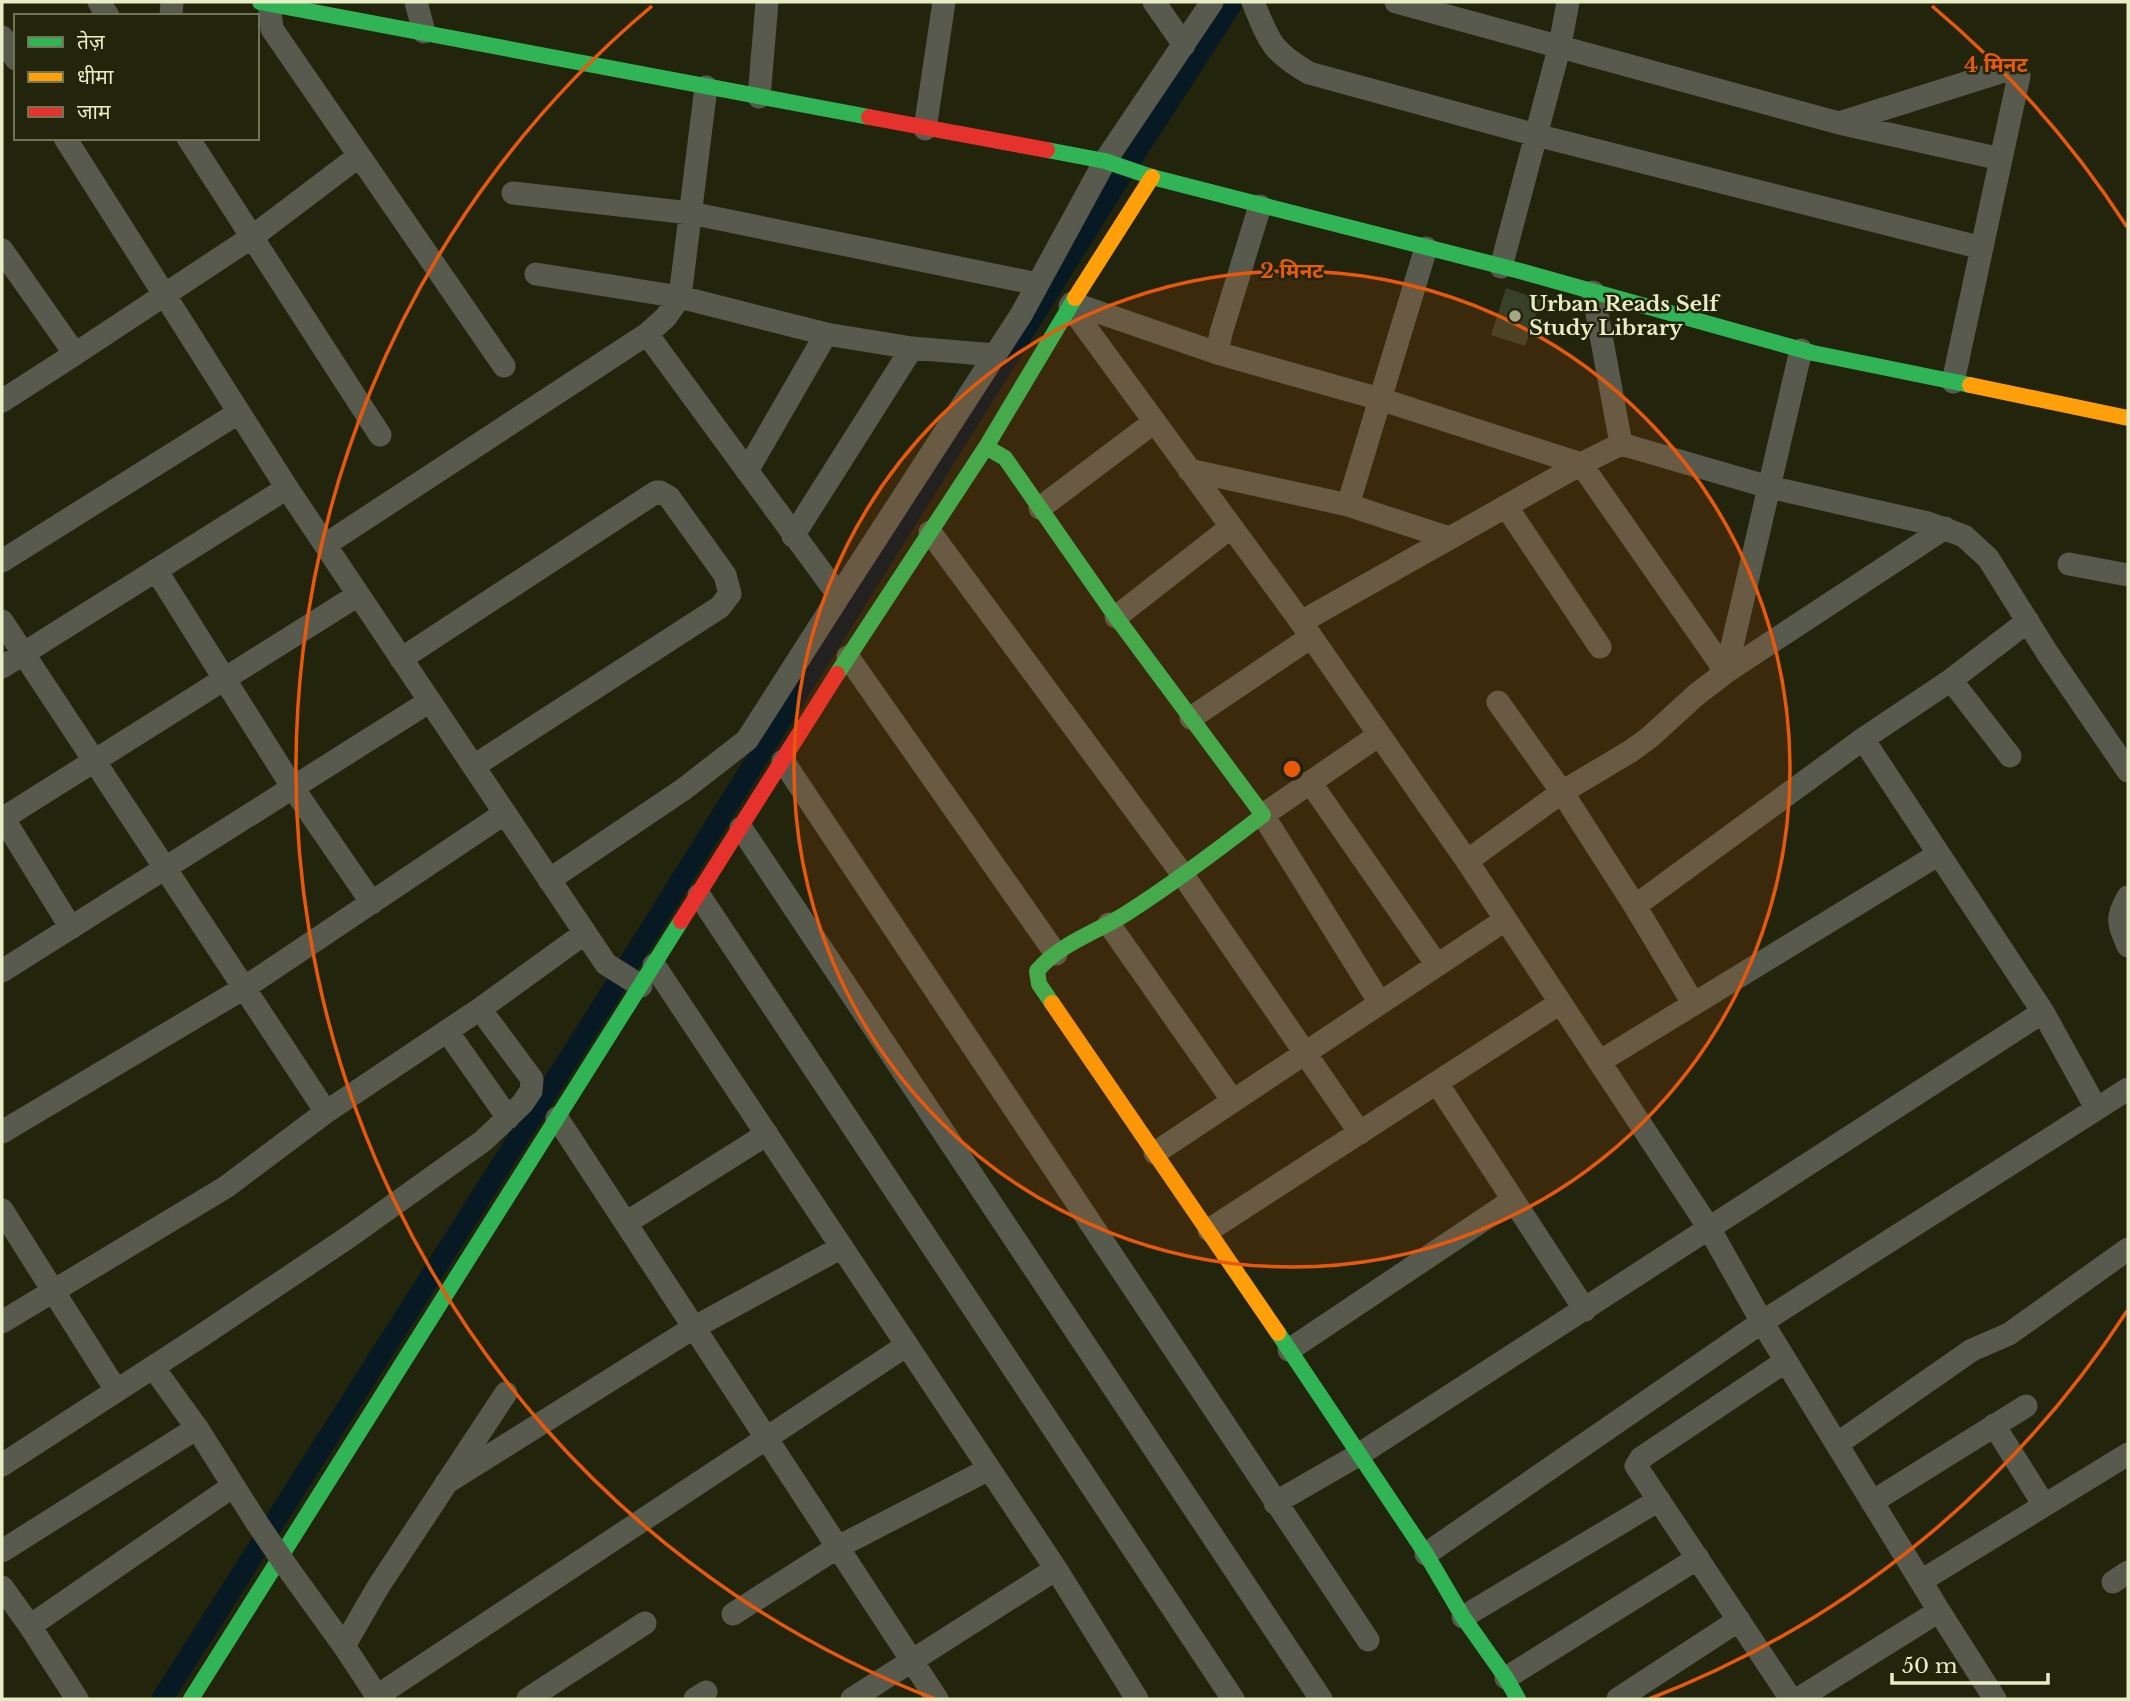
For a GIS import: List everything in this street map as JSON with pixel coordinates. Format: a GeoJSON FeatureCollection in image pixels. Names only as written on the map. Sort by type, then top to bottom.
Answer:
{"type":"FeatureCollection","features":[{"type":"Feature","properties":{"kind":"street"},"geometry":{"type":"LineString","coordinates":[[504,366],[272,29],[265,2],[304,6],[424,33],[1108,163],[1150,177],[1502,267],[1801,350],[2128,418]]}},
{"type":"Feature","properties":{"kind":"street"},"geometry":{"type":"LineString","coordinates":[[416,2],[424,33]]}},
{"type":"Feature","properties":{"kind":"street"},"geometry":{"type":"LineString","coordinates":[[759,97],[767,2]]}},
{"type":"Feature","properties":{"kind":"street"},"geometry":{"type":"LineString","coordinates":[[925,129],[944,2]]}},
{"type":"Feature","properties":{"kind":"street"},"geometry":{"type":"LineString","coordinates":[[1154,2],[1184,45]]}},
{"type":"Feature","properties":{"kind":"street"},"geometry":{"type":"LineString","coordinates":[[549,880],[684,789],[747,740],[1021,315],[1108,163],[1212,2]]}},
{"type":"Feature","properties":{"kind":"street"},"geometry":{"type":"LineString","coordinates":[[1253,2],[1268,40],[1278,51],[1309,73],[1325,75],[1536,135],[1982,247]]}},
{"type":"Feature","properties":{"kind":"street"},"geometry":{"type":"LineString","coordinates":[[1396,2],[1839,122],[2001,159]]}},
{"type":"Feature","properties":{"kind":"street"},"geometry":{"type":"LineString","coordinates":[[1502,267],[1560,45],[1568,2]]}},
{"type":"Feature","properties":{"kind":"street"},"geometry":{"type":"LineString","coordinates":[[2,37],[14,56]]}},
{"type":"Feature","properties":{"kind":"street"},"geometry":{"type":"LineString","coordinates":[[1839,122],[2012,70],[2017,73],[2019,80],[1953,382]]}},
{"type":"Feature","properties":{"kind":"street"},"geometry":{"type":"LineString","coordinates":[[325,545],[647,334],[666,317],[680,297],[706,87]]}},
{"type":"Feature","properties":{"kind":"street"},"geometry":{"type":"LineString","coordinates":[[66,140],[238,413],[549,880],[606,964],[634,983]]}},
{"type":"Feature","properties":{"kind":"street"},"geometry":{"type":"LineString","coordinates":[[189,140],[380,435]]}},
{"type":"Feature","properties":{"kind":"street"},"geometry":{"type":"LineString","coordinates":[[2,401],[252,237],[359,156]]}},
{"type":"Feature","properties":{"kind":"street"},"geometry":{"type":"LineString","coordinates":[[197,1696],[557,1118],[634,983],[654,965],[848,657],[986,447],[1150,177]]}},
{"type":"Feature","properties":{"kind":"street"},"geometry":{"type":"LineString","coordinates":[[513,193],[690,214],[1038,284]]}},
{"type":"Feature","properties":{"kind":"street"},"geometry":{"type":"LineString","coordinates":[[1217,353],[1260,206]]}},
{"type":"Feature","properties":{"kind":"street"},"geometry":{"type":"LineString","coordinates":[[1348,505],[1426,248]]}},
{"type":"Feature","properties":{"kind":"street"},"geometry":{"type":"LineString","coordinates":[[2,250],[75,354]]}},
{"type":"Feature","properties":{"kind":"street"},"geometry":{"type":"LineString","coordinates":[[536,274],[680,297],[826,334],[912,348],[995,355]]}},
{"type":"Feature","properties":{"kind":"street"},"geometry":{"type":"LineString","coordinates":[[1593,292],[1621,444]]}},
{"type":"Feature","properties":{"kind":"street"},"geometry":{"type":"LineString","coordinates":[[1071,305],[1217,353],[1380,399],[1581,464],[1726,672]]}},
{"type":"Feature","properties":{"kind":"street"},"geometry":{"type":"LineString","coordinates":[[1071,305],[1306,630],[1467,862],[1709,1228],[1762,1322],[1995,1699]]}},
{"type":"Feature","properties":{"kind":"street"},"geometry":{"type":"LineString","coordinates":[[647,334],[839,596]]}},
{"type":"Feature","properties":{"kind":"street"},"geometry":{"type":"LineString","coordinates":[[747,471],[826,334]]}},
{"type":"Feature","properties":{"kind":"street"},"geometry":{"type":"LineString","coordinates":[[793,536],[912,348]]}},
{"type":"Feature","properties":{"kind":"street"},"geometry":{"type":"LineString","coordinates":[[1726,672],[1801,350]]}},
{"type":"Feature","properties":{"kind":"street"},"geometry":{"type":"LineString","coordinates":[[2,561],[238,413]]}},
{"type":"Feature","properties":{"kind":"street"},"geometry":{"type":"LineString","coordinates":[[1040,508],[1154,422]]}},
{"type":"Feature","properties":{"kind":"street"},"geometry":{"type":"LineString","coordinates":[[1191,718],[1306,630],[1449,538],[1621,444],[1769,487],[1945,528],[1964,536],[1988,558],[2128,771]]}},
{"type":"Feature","properties":{"kind":"street"},"geometry":{"type":"LineString","coordinates":[[986,447],[1005,458],[1116,618],[1263,815],[1380,1003]]}},
{"type":"Feature","properties":{"kind":"street"},"geometry":{"type":"LineString","coordinates":[[1189,470],[1348,505],[1449,538]]}},
{"type":"Feature","properties":{"kind":"street"},"geometry":{"type":"LineString","coordinates":[[2,667],[287,488]]}},
{"type":"Feature","properties":{"kind":"street"},"geometry":{"type":"LineString","coordinates":[[401,659],[656,492],[669,497],[725,575],[730,594],[720,607],[474,766]]}},
{"type":"Feature","properties":{"kind":"street"},"geometry":{"type":"LineString","coordinates":[[1506,506],[1600,647]]}},
{"type":"Feature","properties":{"kind":"street"},"geometry":{"type":"LineString","coordinates":[[1116,618],[1231,527]]}},
{"type":"Feature","properties":{"kind":"street"},"geometry":{"type":"LineString","coordinates":[[1467,862],[1562,792],[1631,751],[1726,672],[1945,528]]}},
{"type":"Feature","properties":{"kind":"street"},"geometry":{"type":"LineString","coordinates":[[930,532],[1183,876],[1360,1133]]}},
{"type":"Feature","properties":{"kind":"street"},"geometry":{"type":"LineString","coordinates":[[2069,564],[2128,575]]}},
{"type":"Feature","properties":{"kind":"street"},"geometry":{"type":"LineString","coordinates":[[156,570],[293,788],[372,902]]}},
{"type":"Feature","properties":{"kind":"street"},"geometry":{"type":"LineString","coordinates":[[71,928],[2,818],[358,595]]}},
{"type":"Feature","properties":{"kind":"street"},"geometry":{"type":"LineString","coordinates":[[2,621],[326,1112]]}},
{"type":"Feature","properties":{"kind":"street"},"geometry":{"type":"LineString","coordinates":[[1635,906],[1863,739],[1951,680],[2028,621]]}},
{"type":"Feature","properties":{"kind":"street"},"geometry":{"type":"LineString","coordinates":[[848,657],[1056,954]]}},
{"type":"Feature","properties":{"kind":"street"},"geometry":{"type":"LineString","coordinates":[[1951,680],[2010,756]]}},
{"type":"Feature","properties":{"kind":"street"},"geometry":{"type":"LineString","coordinates":[[2,971],[430,701]]}},
{"type":"Feature","properties":{"kind":"street"},"geometry":{"type":"LineString","coordinates":[[1498,702],[1562,792],[1693,1003]]}},
{"type":"Feature","properties":{"kind":"street"},"geometry":{"type":"LineString","coordinates":[[1379,735],[1263,815],[1183,876],[1109,924],[1056,954],[1037,971],[1039,984],[1360,1454],[1518,1699]]}},
{"type":"Feature","properties":{"kind":"street"},"geometry":{"type":"LineString","coordinates":[[1863,739],[2043,1012],[2096,1108]]}},
{"type":"Feature","properties":{"kind":"street"},"geometry":{"type":"LineString","coordinates":[[783,761],[1368,1640]]}},
{"type":"Feature","properties":{"kind":"street"},"geometry":{"type":"LineString","coordinates":[[1310,782],[1437,965]]}},
{"type":"Feature","properties":{"kind":"street"},"geometry":{"type":"LineString","coordinates":[[2,1132],[244,988],[505,813]]}},
{"type":"Feature","properties":{"kind":"street"},"geometry":{"type":"LineString","coordinates":[[740,828],[1321,1699]]}},
{"type":"Feature","properties":{"kind":"street"},"geometry":{"type":"LineString","coordinates":[[1599,1062],[1939,854]]}},
{"type":"Feature","properties":{"kind":"street"},"geometry":{"type":"LineString","coordinates":[[699,895],[1233,1699]]}},
{"type":"Feature","properties":{"kind":"street"},"geometry":{"type":"LineString","coordinates":[[2128,897],[2119,914],[2119,921],[2128,946]]}},
{"type":"Feature","properties":{"kind":"street"},"geometry":{"type":"LineString","coordinates":[[1155,1153],[1505,920]]}},
{"type":"Feature","properties":{"kind":"street"},"geometry":{"type":"LineString","coordinates":[[1109,924],[1233,1101]]}},
{"type":"Feature","properties":{"kind":"street"},"geometry":{"type":"LineString","coordinates":[[2,1322],[226,1187],[326,1112],[480,1009],[585,933]]}},
{"type":"Feature","properties":{"kind":"street"},"geometry":{"type":"LineString","coordinates":[[654,965],[1056,1569],[1137,1699]]}},
{"type":"Feature","properties":{"kind":"street"},"geometry":{"type":"LineString","coordinates":[[1209,1230],[1560,1003]]}},
{"type":"Feature","properties":{"kind":"street"},"geometry":{"type":"LineString","coordinates":[[2,1465],[350,1236],[483,1141],[508,1118],[531,1091],[532,1079],[480,1009]]}},
{"type":"Feature","properties":{"kind":"street"},"geometry":{"type":"LineString","coordinates":[[1275,1503],[1360,1454],[2043,1012]]}},
{"type":"Feature","properties":{"kind":"street"},"geometry":{"type":"LineString","coordinates":[[447,1031],[508,1118]]}},
{"type":"Feature","properties":{"kind":"street"},"geometry":{"type":"LineString","coordinates":[[1437,1083],[1585,1310]]}},
{"type":"Feature","properties":{"kind":"street"},"geometry":{"type":"LineString","coordinates":[[1426,1555],[1762,1322],[2128,1089]]}},
{"type":"Feature","properties":{"kind":"street"},"geometry":{"type":"LineString","coordinates":[[557,1118],[937,1699]]}},
{"type":"Feature","properties":{"kind":"street"},"geometry":{"type":"LineString","coordinates":[[625,1223],[767,1134]]}},
{"type":"Feature","properties":{"kind":"street"},"geometry":{"type":"LineString","coordinates":[[1289,1350],[1513,1200]]}},
{"type":"Feature","properties":{"kind":"street"},"geometry":{"type":"LineString","coordinates":[[2,1210],[117,1390]]}},
{"type":"Feature","properties":{"kind":"street"},"geometry":{"type":"LineString","coordinates":[[446,1483],[693,1328],[842,1247]]}},
{"type":"Feature","properties":{"kind":"street"},"geometry":{"type":"LineString","coordinates":[[1838,1444],[1972,1350],[2009,1334],[2128,1249]]}},
{"type":"Feature","properties":{"kind":"street"},"geometry":{"type":"LineString","coordinates":[[153,1367],[378,1698],[907,1345]]}},
{"type":"Feature","properties":{"kind":"street"},"geometry":{"type":"LineString","coordinates":[[1786,1361],[1638,1461],[1636,1466],[1791,1699]]}},
{"type":"Feature","properties":{"kind":"street"},"geometry":{"type":"LineString","coordinates":[[344,1646],[378,1587],[506,1393]]}},
{"type":"Feature","properties":{"kind":"street"},"geometry":{"type":"LineString","coordinates":[[1872,1502],[2026,1406]]}},
{"type":"Feature","properties":{"kind":"street"},"geometry":{"type":"LineString","coordinates":[[1994,1425],[2045,1505]]}},
{"type":"Feature","properties":{"kind":"street"},"geometry":{"type":"LineString","coordinates":[[2,1551],[197,1428]]}},
{"type":"Feature","properties":{"kind":"street"},"geometry":{"type":"LineString","coordinates":[[1921,1581],[2128,1454]]}},
{"type":"Feature","properties":{"kind":"street"},"geometry":{"type":"LineString","coordinates":[[733,1614],[838,1546],[989,1469]]}},
{"type":"Feature","properties":{"kind":"street"},"geometry":{"type":"LineString","coordinates":[[30,1626],[233,1486]]}},
{"type":"Feature","properties":{"kind":"street"},"geometry":{"type":"LineString","coordinates":[[1463,1617],[1659,1500]]}},
{"type":"Feature","properties":{"kind":"street"},"geometry":{"type":"LineString","coordinates":[[1506,1678],[1698,1558]]}},
{"type":"Feature","properties":{"kind":"street"},"geometry":{"type":"LineString","coordinates":[[852,1699],[1056,1569]]}},
{"type":"Feature","properties":{"kind":"street"},"geometry":{"type":"LineString","coordinates":[[2,1587],[77,1699]]}},
{"type":"Feature","properties":{"kind":"street"},"geometry":{"type":"LineString","coordinates":[[1798,1699],[1939,1611]]}},
{"type":"Feature","properties":{"kind":"street"},"geometry":{"type":"LineString","coordinates":[[1618,1699],[1739,1620]]}},
{"type":"Feature","properties":{"kind":"street"},"geometry":{"type":"LineString","coordinates":[[528,1699],[645,1623]]}},
{"type":"Feature","properties":{"kind":"building"},"geometry":{"type":"Polygon","coordinates":[[[1506,288],[1541,300],[1525,346],[1491,335],[1506,288]]]}},
{"type":"Feature","properties":{"kind":"waterway"},"geometry":{"type":"LineString","coordinates":[[162,1699],[615,986],[1126,168],[1233,2]]}},
{"type":"Feature","properties":{"kind":"traffic: fast"},"geometry":{"type":"LineString","coordinates":[[260,2],[869,117]]}},
{"type":"Feature","properties":{"kind":"traffic: fast"},"geometry":{"type":"LineString","coordinates":[[1047,150],[1105,161],[1152,177],[1520,271],[1813,353],[1970,385]]}},
{"type":"Feature","properties":{"kind":"traffic: fast"},"geometry":{"type":"LineString","coordinates":[[837,674],[986,447],[1075,298]]}},
{"type":"Feature","properties":{"kind":"traffic: fast"},"geometry":{"type":"LineString","coordinates":[[986,447],[1005,458],[1116,617],[1263,815],[1145,902],[1068,945],[1046,961],[1037,971],[1039,984],[1052,1003]]}},
{"type":"Feature","properties":{"kind":"traffic: fast"},"geometry":{"type":"LineString","coordinates":[[191,1699],[681,921]]}},
{"type":"Feature","properties":{"kind":"traffic: fast"},"geometry":{"type":"LineString","coordinates":[[1278,1333],[1426,1554],[1463,1617],[1518,1699]]}},
{"type":"Feature","properties":{"kind":"traffic: slow"},"geometry":{"type":"LineString","coordinates":[[1075,298],[1152,177]]}},
{"type":"Feature","properties":{"kind":"traffic: slow"},"geometry":{"type":"LineString","coordinates":[[1970,385],[2128,418]]}},
{"type":"Feature","properties":{"kind":"traffic: slow"},"geometry":{"type":"LineString","coordinates":[[1052,1003],[1278,1333]]}},
{"type":"Feature","properties":{"kind":"traffic: jam"},"geometry":{"type":"LineString","coordinates":[[869,117],[1047,150]]}},
{"type":"Feature","properties":{"kind":"traffic: jam"},"geometry":{"type":"LineString","coordinates":[[681,921],[837,674]]}},
{"type":"Feature","properties":{"kind":"place","name":"Urban Reads Self Study Library"},"geometry":{"type":"Point","coordinates":[1515,316]}}]}
